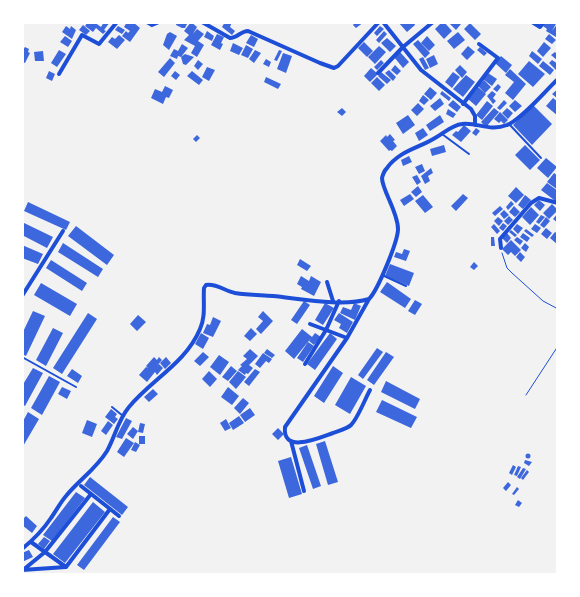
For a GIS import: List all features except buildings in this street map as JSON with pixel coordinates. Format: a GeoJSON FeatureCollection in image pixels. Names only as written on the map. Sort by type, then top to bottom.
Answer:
{"type":"FeatureCollection","features":[{"type":"Feature","properties":{"kind":"street"},"geometry":{"type":"LineString","coordinates":[[59,74],[82,35],[99,44],[117,22]]}},
{"type":"Feature","properties":{"kind":"street"},"geometry":{"type":"LineString","coordinates":[[146,22],[152,25],[159,22]]}},
{"type":"Feature","properties":{"kind":"street"},"geometry":{"type":"LineString","coordinates":[[202,22],[230,38],[248,31],[334,68],[338,66],[378,22]]}},
{"type":"Feature","properties":{"kind":"street"},"geometry":{"type":"LineString","coordinates":[[383,22],[421,70],[474,113],[475,125]]}},
{"type":"Feature","properties":{"kind":"street"},"geometry":{"type":"LineString","coordinates":[[378,73],[403,47],[433,22]]}},
{"type":"Feature","properties":{"kind":"street"},"geometry":{"type":"LineString","coordinates":[[532,22],[540,27],[544,22]]}},
{"type":"Feature","properties":{"kind":"street"},"geometry":{"type":"LineString","coordinates":[[463,104],[498,58],[479,44]]}},
{"type":"Feature","properties":{"kind":"street"},"geometry":{"type":"LineString","coordinates":[[304,491],[291,441],[285,434],[284,427],[347,338],[376,289],[382,275],[396,238],[398,227],[397,219],[382,180],[385,170],[393,160],[402,154],[458,125],[499,128],[509,124],[558,79]]}},
{"type":"Feature","properties":{"kind":"street"},"geometry":{"type":"LineString","coordinates":[[502,248],[500,239],[531,203],[539,198],[558,203]]}},
{"type":"Feature","properties":{"kind":"street"},"geometry":{"type":"LineString","coordinates":[[22,296],[63,231]]}},
{"type":"Feature","properties":{"kind":"street"},"geometry":{"type":"LineString","coordinates":[[327,282],[333,301]]}},
{"type":"Feature","properties":{"kind":"street"},"geometry":{"type":"LineString","coordinates":[[22,549],[31,542],[64,498],[102,458],[116,434],[123,416],[146,390],[174,366],[195,339],[202,323],[204,288],[206,285],[246,295],[333,301],[362,301],[369,298]]}},
{"type":"Feature","properties":{"kind":"street"},"geometry":{"type":"LineString","coordinates":[[305,364],[326,330],[339,301]]}},
{"type":"Feature","properties":{"kind":"street"},"geometry":{"type":"LineString","coordinates":[[310,324],[347,338]]}},
{"type":"Feature","properties":{"kind":"street"},"geometry":{"type":"LineString","coordinates":[[291,441],[296,443],[312,441],[350,426],[370,390]]}},
{"type":"Feature","properties":{"kind":"street"},"geometry":{"type":"LineString","coordinates":[[81,486],[119,516]]}},
{"type":"Feature","properties":{"kind":"street"},"geometry":{"type":"LineString","coordinates":[[22,570],[45,552],[90,494]]}},
{"type":"Feature","properties":{"kind":"street"},"geometry":{"type":"LineString","coordinates":[[22,570],[66,567],[110,508]]}},
{"type":"Feature","properties":{"kind":"street"},"geometry":{"type":"LineString","coordinates":[[31,542],[66,567]]}},
{"type":"Feature","properties":{"kind":"lane"},"geometry":{"type":"LineString","coordinates":[[509,124],[541,158]]}},
{"type":"Feature","properties":{"kind":"lane"},"geometry":{"type":"LineString","coordinates":[[442,134],[469,154]]}},
{"type":"Feature","properties":{"kind":"lane"},"geometry":{"type":"LineString","coordinates":[[382,275],[406,286]]}},
{"type":"Feature","properties":{"kind":"lane"},"geometry":{"type":"LineString","coordinates":[[22,357],[76,387]]}},
{"type":"Feature","properties":{"kind":"lane"},"geometry":{"type":"LineString","coordinates":[[112,407],[123,416]]}},
{"type":"Feature","properties":{"kind":"path"},"geometry":{"type":"LineString","coordinates":[[502,248],[503,259],[507,268],[543,301],[558,309]]}},
{"type":"Feature","properties":{"kind":"path"},"geometry":{"type":"LineString","coordinates":[[526,395],[558,346]]}}]}
